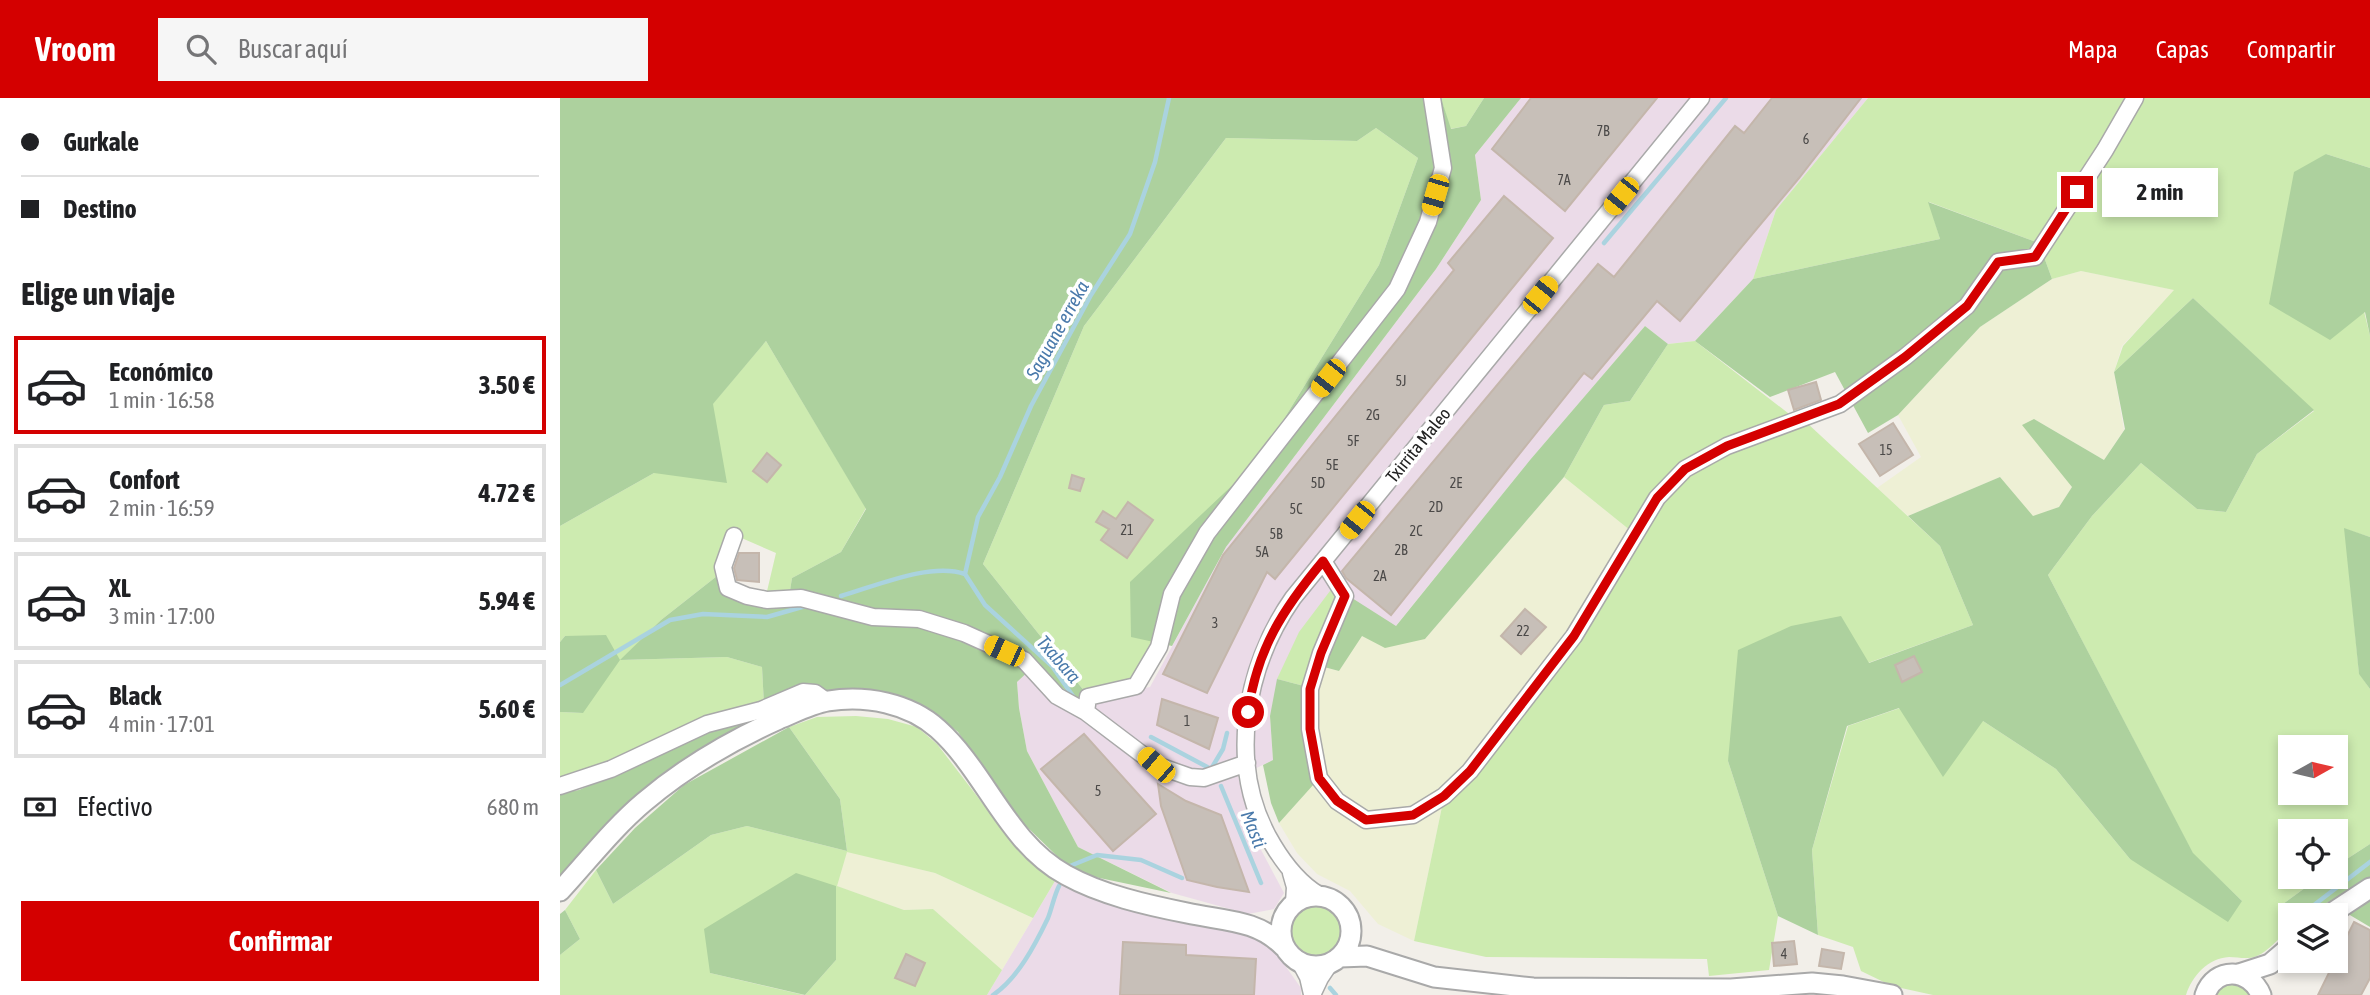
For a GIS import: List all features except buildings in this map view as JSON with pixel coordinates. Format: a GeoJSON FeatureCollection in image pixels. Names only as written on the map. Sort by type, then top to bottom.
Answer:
{"type":"FeatureCollection","features":[{"type":"Feature","properties":{"kind":"street"},"geometry":{"type":"LineString","coordinates":[[1086,712],[1088,697],[1136,686],[1159,648],[1172,594],[1207,533],[1398,289],[1428,222],[1443,168],[1432,98]]}},
{"type":"Feature","properties":{"kind":"street","name":"Txirrita Maleo"},"geometry":{"type":"LineString","coordinates":[[1320,895],[1304,885],[1291,871],[1267,836],[1258,817],[1247,763],[1246,734],[1251,692],[1263,652],[1281,615],[1323,561],[1701,98]]}},
{"type":"Feature","properties":{"kind":"street"},"geometry":{"type":"LineString","coordinates":[[1323,561],[1345,596],[1321,653],[1310,689],[1310,729],[1319,778],[1337,801],[1366,820],[1413,815],[1444,796],[1470,771],[1574,636],[1657,498],[1678,475],[1727,446],[1839,404],[1905,357],[1967,306],[1998,262],[2035,257],[2105,150],[2135,98]]}},
{"type":"Feature","properties":{"kind":"street"},"geometry":{"type":"LineString","coordinates":[[734,536],[723,567],[728,588],[767,600],[801,598],[873,617],[919,619],[964,632],[1024,660],[1057,696],[1086,712],[1156,765],[1190,777],[1204,778],[1247,763]]}},
{"type":"Feature","properties":{"kind":"street"},"geometry":{"type":"LineString","coordinates":[[560,786],[611,769],[707,724],[761,710],[803,692],[815,694],[826,701]]}},
{"type":"Feature","properties":{"kind":"street"},"geometry":{"type":"LineString","coordinates":[[560,891],[642,804],[690,766],[761,728],[826,701],[855,698],[884,702],[909,711],[936,727],[958,750],[1017,832],[1054,869],[1079,883],[1107,892],[1185,913],[1245,923],[1267,932],[1300,962],[1308,977],[1312,994]]}},
{"type":"Feature","properties":{"kind":"street","name":"Txirrita Maleo"},"geometry":{"type":"LineString","coordinates":[[1289,909],[1295,887],[1291,871]]}},
{"type":"Feature","properties":{"kind":"street"},"geometry":{"type":"LineString","coordinates":[[2347,903],[2370,888]]}},
{"type":"Feature","properties":{"kind":"street"},"geometry":{"type":"LineString","coordinates":[[1245,923],[1289,909],[1311,895],[1320,895],[1340,904],[1362,942],[1376,957],[1434,977],[1533,988],[1731,989],[1812,983],[1892,995]]}},
{"type":"Feature","properties":{"kind":"street"},"geometry":{"type":"LineString","coordinates":[[1284,947],[1281,936],[1289,909]]}},
{"type":"Feature","properties":{"kind":"street"},"geometry":{"type":"LineString","coordinates":[[1312,994],[1335,960],[1347,948],[1351,923]]}},
{"type":"Feature","properties":{"kind":"street"},"geometry":{"type":"LineString","coordinates":[[2205,995],[2210,984],[2220,976],[2260,969],[2278,956]]}},
{"type":"Feature","properties":{"kind":"street"},"geometry":{"type":"LineString","coordinates":[[1300,962],[1315,966],[1335,960],[1376,957]]}},
{"type":"Feature","properties":{"kind":"street"},"geometry":{"type":"LineString","coordinates":[[2261,995],[2267,975],[2278,960]]}},
{"type":"Feature","properties":{"kind":"street"},"geometry":{"type":"LineString","coordinates":[[2239,974],[2253,981],[2261,995]]}},
{"type":"Feature","properties":{"kind":"shaded area"},"geometry":{"type":"Polygon","coordinates":[[[1521,98],[1868,98],[1776,210],[1753,279],[1695,341],[1668,344],[1645,326],[1530,460],[1395,627],[1334,587],[1270,716],[1273,760],[1238,777],[1259,846],[1284,893],[1274,909],[1248,914],[1172,893],[1078,847],[1027,751],[1017,682],[1033,666],[1079,701],[1150,687],[1226,547],[1436,269],[1481,200],[1475,155],[1521,98]]]}},
{"type":"Feature","properties":{"kind":"shaded area"},"geometry":{"type":"Polygon","coordinates":[[[1055,881],[1267,940],[1301,988],[1301,995],[987,995],[1055,881]]]}},
{"type":"Feature","properties":{"kind":"green space"},"geometry":{"type":"Polygon","coordinates":[[[560,98],[1441,98],[1451,129],[1466,126],[1484,98],[1521,98],[1475,155],[1481,200],[1436,269],[1226,547],[1172,646],[1131,637],[1130,582],[1258,461],[1379,265],[1418,158],[1376,128],[1357,141],[1226,138],[1084,326],[983,564],[1085,692],[1079,701],[1034,666],[1017,682],[1027,751],[1078,847],[1171,893],[1090,876],[1064,863],[1018,818],[958,732],[928,708],[886,692],[828,691],[802,686],[764,705],[762,667],[727,657],[620,660],[661,620],[717,576],[723,592],[788,603],[792,578],[841,552],[866,509],[766,341],[713,404],[727,483],[654,473],[560,526],[560,98]]]}},
{"type":"Feature","properties":{"kind":"green space"},"geometry":{"type":"Polygon","coordinates":[[[1441,98],[1484,98],[1466,126],[1450,129],[1441,98]]]}},
{"type":"Feature","properties":{"kind":"green space"},"geometry":{"type":"Polygon","coordinates":[[[1868,98],[2370,98],[2370,168],[2326,154],[2370,336],[2370,537],[2345,529],[2359,673],[2370,689],[2370,844],[2348,858],[2348,819],[2278,819],[2278,889],[2304,889],[2284,903],[2278,903],[2278,939],[2261,954],[2250,958],[2221,958],[2208,964],[2192,981],[2186,995],[1933,995],[1892,986],[1861,971],[1853,947],[1818,935],[1812,850],[1848,726],[1900,708],[1983,721],[2056,769],[2130,859],[2242,901],[2193,854],[2048,575],[2092,516],[2141,463],[2197,509],[2226,512],[2257,454],[2314,411],[2193,298],[2114,372],[2123,346],[2174,290],[2081,271],[2052,279],[2039,243],[1929,202],[1940,239],[1753,279],[1776,210],[1868,98]]]}},
{"type":"Feature","properties":{"kind":"green space"},"geometry":{"type":"Polygon","coordinates":[[[1376,128],[1418,158],[1379,265],[1258,461],[1132,680],[1085,692],[983,564],[1084,326],[1226,138],[1357,141],[1376,128]]]}},
{"type":"Feature","properties":{"kind":"green space"},"geometry":{"type":"Polygon","coordinates":[[[2326,154],[2370,168],[2370,336],[2365,312],[2330,340],[2269,304],[2294,172],[2326,154]]]}},
{"type":"Feature","properties":{"kind":"green space"},"geometry":{"type":"Polygon","coordinates":[[[1928,202],[2039,243],[2052,279],[1980,327],[1898,415],[1868,433],[1835,372],[1770,397],[1695,341],[1753,279],[1940,239],[1928,202]]]}},
{"type":"Feature","properties":{"kind":"green space"},"geometry":{"type":"Polygon","coordinates":[[[2081,271],[2175,290],[2122,346],[2114,372],[2124,430],[2104,460],[2034,419],[2072,487],[2059,507],[2033,517],[2000,477],[1908,516],[1877,488],[1921,457],[1898,415],[1980,327],[2052,279],[2081,271]]]}},
{"type":"Feature","properties":{"kind":"green space"},"geometry":{"type":"Polygon","coordinates":[[[2193,298],[2314,410],[2257,454],[2226,512],[2197,509],[2141,463],[2092,516],[2048,575],[2193,853],[2242,901],[2228,922],[2130,859],[2056,769],[1983,721],[1943,777],[1899,708],[1847,726],[1812,850],[1818,935],[1778,916],[1728,761],[1738,650],[1791,626],[1841,616],[1869,663],[1973,625],[1940,546],[1908,516],[2000,477],[2033,516],[2059,507],[2072,487],[2022,425],[2034,419],[2104,460],[2125,429],[2114,372],[2193,298]]]}},
{"type":"Feature","properties":{"kind":"green space"},"geometry":{"type":"Polygon","coordinates":[[[1645,326],[1668,344],[1630,401],[1604,405],[1564,477],[1425,639],[1385,648],[1362,636],[1339,671],[1324,667],[1352,598],[1396,626],[1530,460],[1645,326]]]}},
{"type":"Feature","properties":{"kind":"green space"},"geometry":{"type":"Polygon","coordinates":[[[766,341],[866,508],[841,552],[792,578],[788,603],[764,604],[776,553],[730,533],[717,576],[661,620],[621,660],[727,657],[762,667],[764,705],[621,761],[560,779],[560,712],[583,713],[565,636],[560,642],[560,526],[654,473],[766,341]]]}},
{"type":"Feature","properties":{"kind":"green space"},"geometry":{"type":"Polygon","coordinates":[[[1695,341],[1793,417],[1683,464],[1631,531],[1564,477],[1604,405],[1630,401],[1668,344],[1695,341]]]}},
{"type":"Feature","properties":{"kind":"green space"},"geometry":{"type":"Polygon","coordinates":[[[1807,423],[1940,546],[1973,625],[1868,663],[1728,761],[1778,916],[1769,970],[1709,976],[1707,959],[1486,957],[1414,941],[1443,802],[1472,779],[1662,502],[1688,472],[1730,449],[1807,423]]]}},
{"type":"Feature","properties":{"kind":"green space"},"geometry":{"type":"Polygon","coordinates":[[[1564,477],[1631,531],[1571,634],[1443,802],[1414,941],[1378,924],[1350,891],[1317,874],[1297,853],[1279,823],[1325,771],[1316,711],[1317,688],[1324,667],[1339,671],[1361,636],[1425,639],[1564,477]]]}},
{"type":"Feature","properties":{"kind":"green space"},"geometry":{"type":"Polygon","coordinates":[[[2344,528],[2370,537],[2370,689],[2359,674],[2344,528]]]}},
{"type":"Feature","properties":{"kind":"green space"},"geometry":{"type":"Polygon","coordinates":[[[1333,587],[1338,600],[1304,686],[1277,679],[1299,632],[1333,587]]]}},
{"type":"Feature","properties":{"kind":"green space"},"geometry":{"type":"Polygon","coordinates":[[[606,635],[620,660],[583,713],[560,712],[560,642],[565,636],[606,635]]]}},
{"type":"Feature","properties":{"kind":"green space"},"geometry":{"type":"Polygon","coordinates":[[[1277,679],[1304,686],[1305,735],[1314,784],[1279,823],[1271,803],[1263,765],[1273,760],[1270,716],[1277,679]]]}},
{"type":"Feature","properties":{"kind":"green space"},"geometry":{"type":"Polygon","coordinates":[[[817,717],[888,719],[917,727],[937,744],[1023,856],[1055,881],[1033,918],[935,873],[847,852],[837,886],[904,910],[933,909],[1002,970],[987,995],[805,995],[836,960],[710,973],[804,995],[560,995],[560,955],[580,939],[565,910],[596,870],[613,904],[711,835],[747,826],[847,851],[840,799],[789,727],[817,717]]]}},
{"type":"Feature","properties":{"kind":"green space"},"geometry":{"type":"Polygon","coordinates":[[[754,721],[646,791],[607,824],[560,881],[560,793],[579,790],[710,732],[754,721]]]}},
{"type":"Feature","properties":{"kind":"green space"},"geometry":{"type":"Polygon","coordinates":[[[789,727],[840,799],[847,851],[747,826],[711,835],[613,904],[596,870],[635,828],[684,785],[789,727]]]}},
{"type":"Feature","properties":{"kind":"green space"},"geometry":{"type":"Polygon","coordinates":[[[2370,844],[2370,927],[2348,914],[2348,903],[2284,903],[2304,889],[2348,889],[2348,858],[2370,844]]]}},
{"type":"Feature","properties":{"kind":"green space"},"geometry":{"type":"Polygon","coordinates":[[[847,851],[935,873],[1033,918],[1002,970],[933,909],[904,910],[836,886],[847,851]]]}},
{"type":"Feature","properties":{"kind":"green space"},"geometry":{"type":"Polygon","coordinates":[[[796,873],[836,886],[836,960],[805,995],[710,973],[704,929],[796,873]]]}},
{"type":"Feature","properties":{"kind":"green space"},"geometry":{"type":"Polygon","coordinates":[[[1315,904],[1334,912],[1342,931],[1334,950],[1315,958],[1296,950],[1288,931],[1296,912],[1315,904]]]}},
{"type":"Feature","properties":{"kind":"green space"},"geometry":{"type":"Polygon","coordinates":[[[565,910],[580,939],[560,955],[560,914],[565,910]]]}},
{"type":"Feature","properties":{"kind":"green space"},"geometry":{"type":"Polygon","coordinates":[[[2232,983],[2244,987],[2249,995],[2215,995],[2224,986],[2232,983]]]}},
{"type":"Feature","properties":{"kind":"waterway","name":"Saguane erreka"},"geometry":{"type":"LineString","coordinates":[[965,574],[978,517],[1000,477],[1031,406],[1091,295],[1130,234],[1155,162],[1169,98]]}},
{"type":"Feature","properties":{"kind":"waterway"},"geometry":{"type":"LineString","coordinates":[[1604,243],[1726,98]]}},
{"type":"Feature","properties":{"kind":"waterway"},"geometry":{"type":"LineString","coordinates":[[841,596],[920,573],[951,571],[965,574]]}},
{"type":"Feature","properties":{"kind":"waterway","name":"Txabara"},"geometry":{"type":"LineString","coordinates":[[965,574],[985,605],[1052,666],[1075,699]]}},
{"type":"Feature","properties":{"kind":"waterway"},"geometry":{"type":"LineString","coordinates":[[560,685],[670,620],[703,614],[767,617],[809,605]]}},
{"type":"Feature","properties":{"kind":"waterway"},"geometry":{"type":"LineString","coordinates":[[1151,737],[1211,769],[1223,749],[1227,733]]}},
{"type":"Feature","properties":{"kind":"waterway","name":"Masti"},"geometry":{"type":"LineString","coordinates":[[1221,786],[1261,883]]}},
{"type":"Feature","properties":{"kind":"waterway"},"geometry":{"type":"LineString","coordinates":[[1070,866],[1097,855],[1141,860],[1182,878]]}},
{"type":"Feature","properties":{"kind":"waterway"},"geometry":{"type":"LineString","coordinates":[[2317,903],[2370,862]]}},
{"type":"Feature","properties":{"kind":"waterway"},"geometry":{"type":"LineString","coordinates":[[993,995],[1010,980],[1031,950],[1048,918],[1059,886]]}},
{"type":"Feature","properties":{"kind":"waterway"},"geometry":{"type":"LineString","coordinates":[[1330,988],[1336,995]]}},
{"type":"Feature","properties":{"kind":"route"},"geometry":{"type":"LineString","coordinates":[[1248,712],[1256,672],[1271,633],[1293,598],[1323,561],[1345,596],[1321,653],[1310,689],[1310,729],[1319,778],[1337,801],[1366,820],[1413,815],[1444,796],[1470,771],[1574,636],[1657,498],[1672,481],[1685,469],[1727,446],[1839,404],[1905,357],[1967,306],[1998,262],[2035,257],[2077,192]]}}]}
